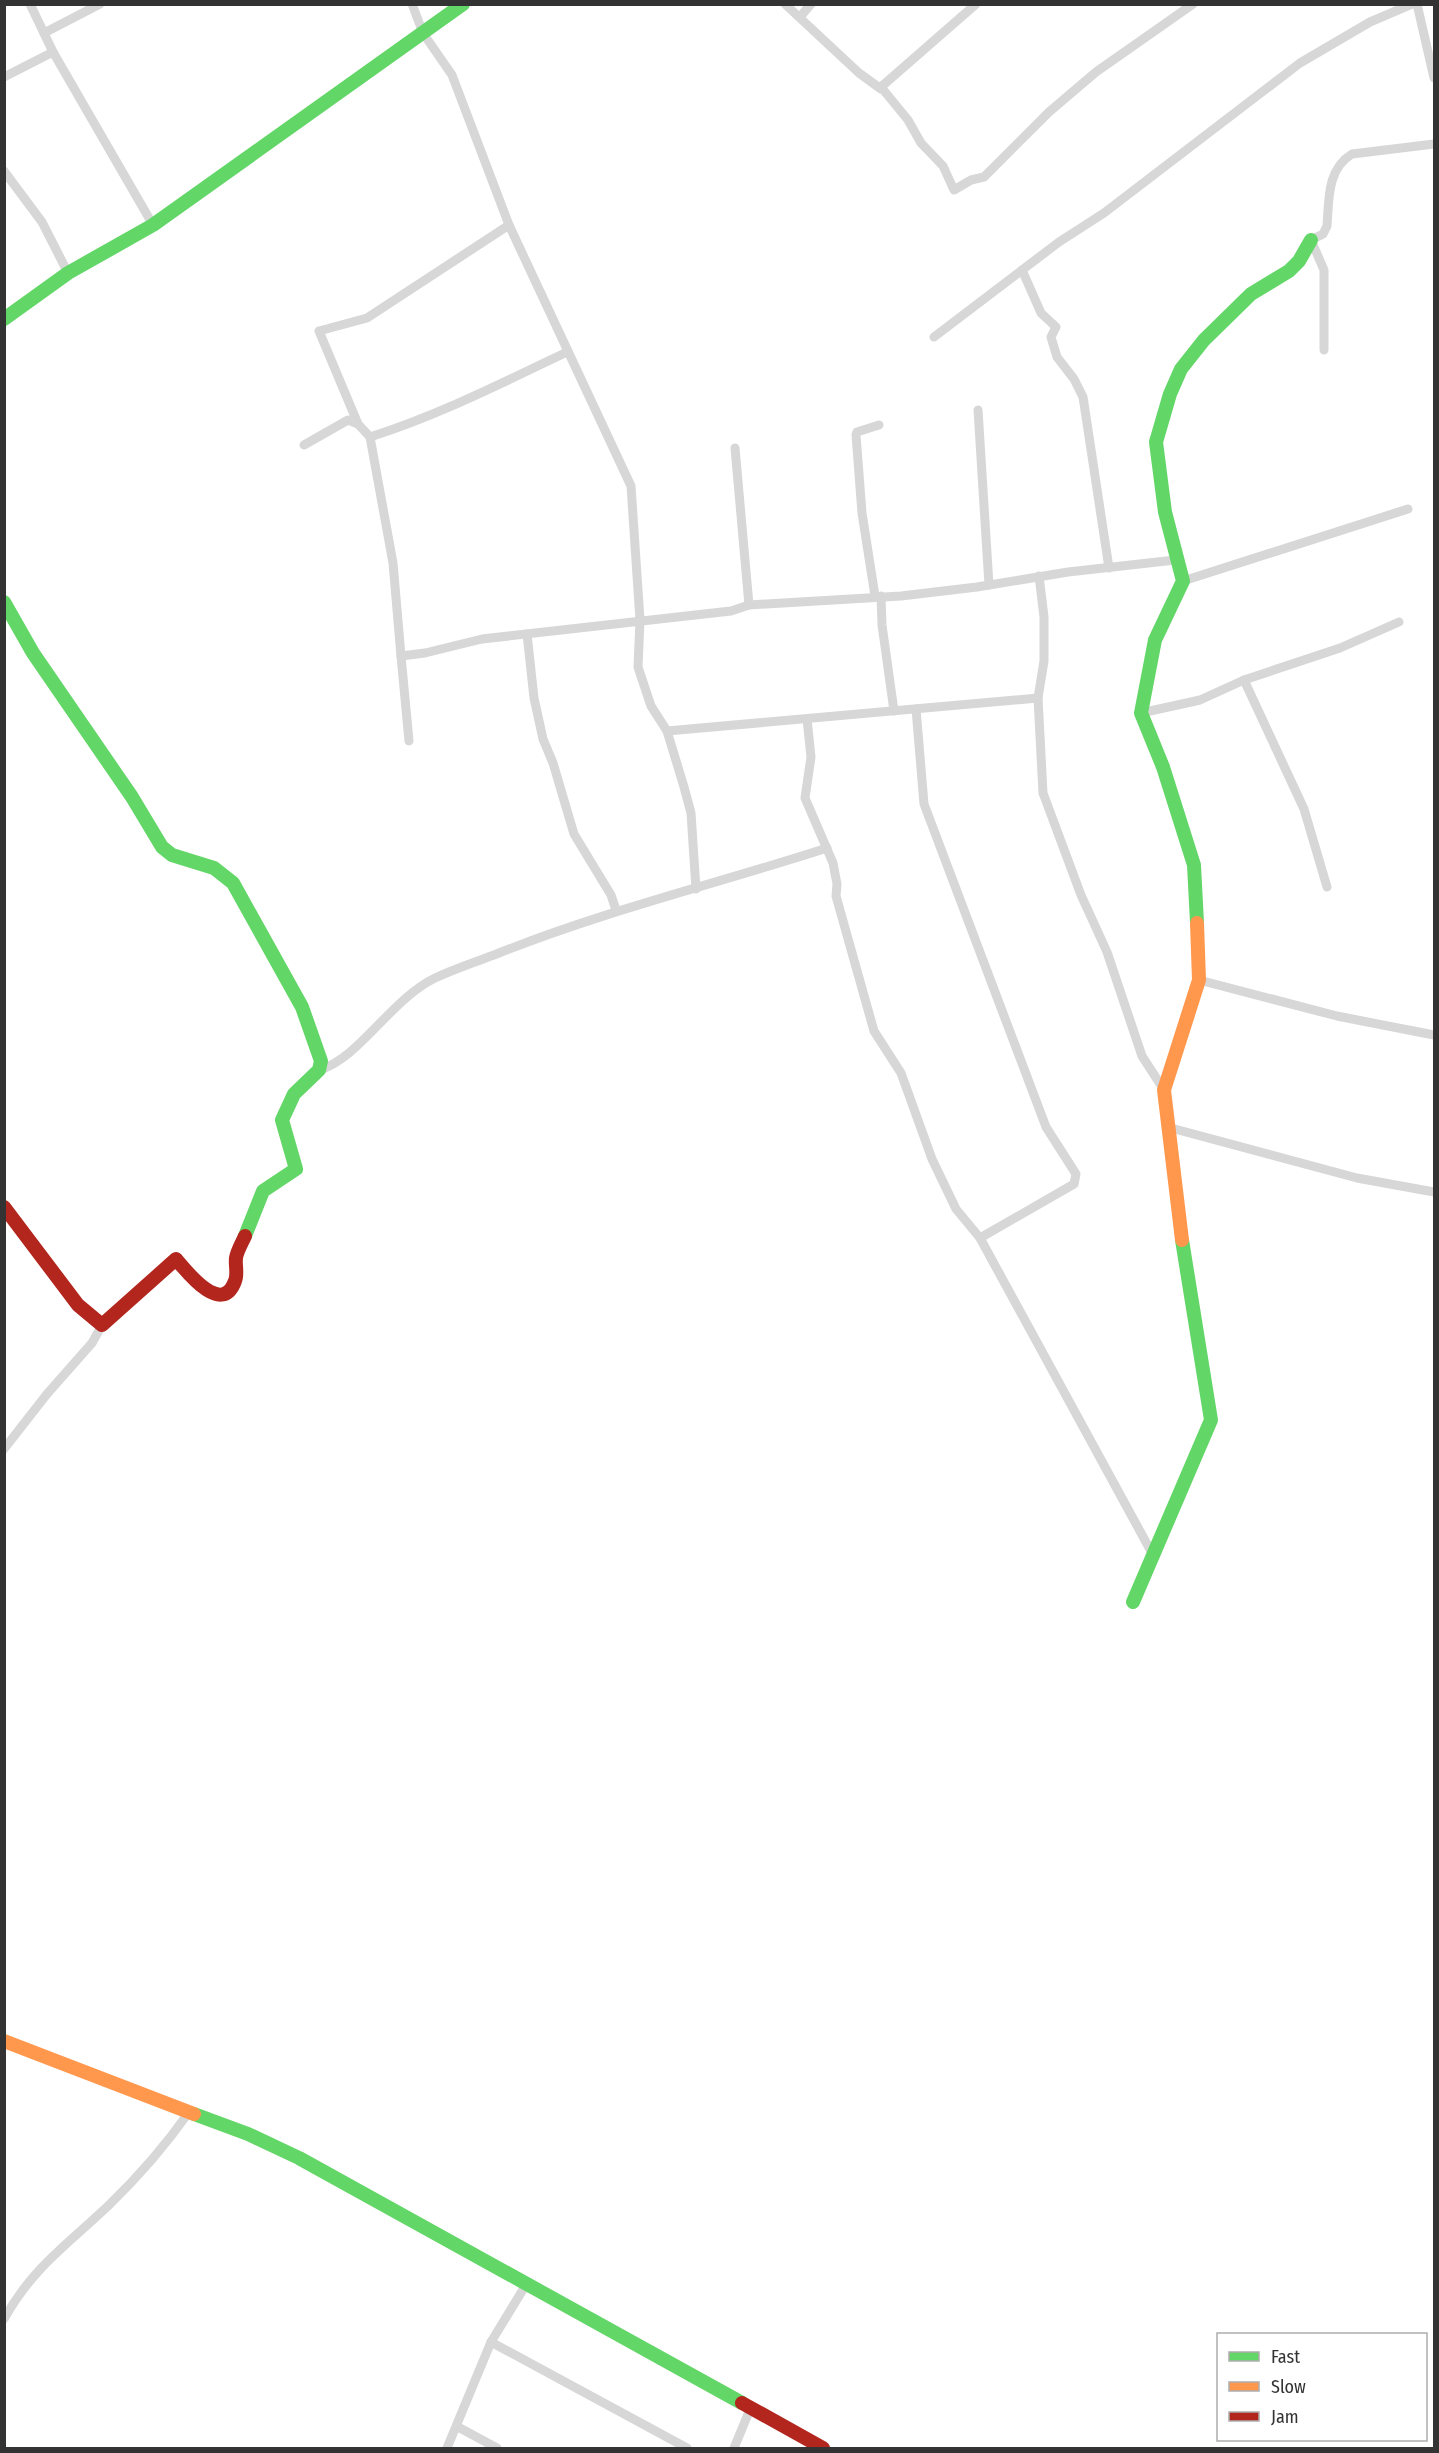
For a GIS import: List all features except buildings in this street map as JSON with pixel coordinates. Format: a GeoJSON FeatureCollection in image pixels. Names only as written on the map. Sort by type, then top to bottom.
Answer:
{"type":"FeatureCollection","features":[{"type":"Feature","properties":{"kind":"street"},"geometry":{"type":"LineString","coordinates":[[30,4],[53,52],[153,225]]}},
{"type":"Feature","properties":{"kind":"street"},"geometry":{"type":"LineString","coordinates":[[44,33],[100,4]]}},
{"type":"Feature","properties":{"kind":"street"},"geometry":{"type":"LineString","coordinates":[[412,4],[423,33],[452,75],[509,225],[630,486],[640,620],[638,667],[651,706],[667,731],[691,813],[696,888]]}},
{"type":"Feature","properties":{"kind":"street"},"geometry":{"type":"LineString","coordinates":[[4,319],[68,273],[153,225],[463,4]]}},
{"type":"Feature","properties":{"kind":"street"},"geometry":{"type":"LineString","coordinates":[[785,4],[859,73],[881,89],[881,87],[908,120],[921,143],[943,166],[954,190],[971,180],[984,177],[1049,112],[1096,72],[1193,4]]}},
{"type":"Feature","properties":{"kind":"street"},"geometry":{"type":"LineString","coordinates":[[800,17],[811,4]]}},
{"type":"Feature","properties":{"kind":"street"},"geometry":{"type":"LineString","coordinates":[[881,87],[976,4]]}},
{"type":"Feature","properties":{"kind":"street"},"geometry":{"type":"LineString","coordinates":[[934,337],[1022,270],[1104,213],[1300,63],[1370,22],[1412,4]]}},
{"type":"Feature","properties":{"kind":"street"},"geometry":{"type":"LineString","coordinates":[[1417,4],[1432,45],[1434,78]]}},
{"type":"Feature","properties":{"kind":"street"},"geometry":{"type":"LineString","coordinates":[[4,77],[53,52]]}},
{"type":"Feature","properties":{"kind":"street"},"geometry":{"type":"LineString","coordinates":[[1164,1090],[1199,981],[1194,865],[1163,767],[1141,713],[1155,640],[1183,580],[1175,560],[1156,442],[1169,393],[1180,369],[1223,322],[1253,292],[1290,272],[1303,257],[1311,240],[1323,234],[1327,226],[1335,169],[1342,160],[1352,154],[1434,144]]}},
{"type":"Feature","properties":{"kind":"street"},"geometry":{"type":"LineString","coordinates":[[4,171],[42,222],[68,273]]}},
{"type":"Feature","properties":{"kind":"street"},"geometry":{"type":"LineString","coordinates":[[409,741],[393,563],[370,436],[358,424],[320,331],[367,318],[509,225]]}},
{"type":"Feature","properties":{"kind":"street"},"geometry":{"type":"LineString","coordinates":[[1311,240],[1324,270],[1324,350]]}},
{"type":"Feature","properties":{"kind":"street"},"geometry":{"type":"LineString","coordinates":[[1022,270],[1041,313],[1056,327],[1051,336],[1057,357],[1074,379],[1083,397],[1109,568]]}},
{"type":"Feature","properties":{"kind":"street"},"geometry":{"type":"LineString","coordinates":[[370,436],[446,410],[567,352]]}},
{"type":"Feature","properties":{"kind":"street"},"geometry":{"type":"LineString","coordinates":[[978,410],[989,585]]}},
{"type":"Feature","properties":{"kind":"street"},"geometry":{"type":"LineString","coordinates":[[304,445],[348,420],[358,424]]}},
{"type":"Feature","properties":{"kind":"street"},"geometry":{"type":"LineString","coordinates":[[879,425],[857,432],[855,435],[862,513],[878,596],[894,711]]}},
{"type":"Feature","properties":{"kind":"street"},"geometry":{"type":"LineString","coordinates":[[735,448],[749,605]]}},
{"type":"Feature","properties":{"kind":"street"},"geometry":{"type":"LineString","coordinates":[[1183,580],[1408,508]]}},
{"type":"Feature","properties":{"kind":"street"},"geometry":{"type":"LineString","coordinates":[[401,656],[425,653],[482,639],[731,610],[749,605],[792,604],[989,585],[1039,576],[1175,560]]}},
{"type":"Feature","properties":{"kind":"street"},"geometry":{"type":"LineString","coordinates":[[1039,576],[1044,617],[1044,661],[1038,698],[1043,793],[1082,895],[1107,952],[1142,1056],[1164,1090],[1171,1128],[1184,1252],[1211,1420],[1133,1602]]}},
{"type":"Feature","properties":{"kind":"street"},"geometry":{"type":"LineString","coordinates":[[4,603],[33,653],[132,796],[162,847],[172,855],[214,868],[234,883],[302,1007],[321,1061],[319,1070]]}},
{"type":"Feature","properties":{"kind":"street"},"geometry":{"type":"LineString","coordinates":[[1141,713],[1200,700],[1244,680],[1340,648],[1399,622]]}},
{"type":"Feature","properties":{"kind":"street"},"geometry":{"type":"LineString","coordinates":[[526,634],[534,698],[543,740],[553,763],[574,834],[611,895],[616,910]]}},
{"type":"Feature","properties":{"kind":"street"},"geometry":{"type":"LineString","coordinates":[[1244,680],[1305,809],[1327,887]]}},
{"type":"Feature","properties":{"kind":"street"},"geometry":{"type":"LineString","coordinates":[[667,731],[1038,698]]}},
{"type":"Feature","properties":{"kind":"street"},"geometry":{"type":"LineString","coordinates":[[915,709],[924,804],[1046,1127],[1076,1174],[1074,1184],[980,1238]]}},
{"type":"Feature","properties":{"kind":"street"},"geometry":{"type":"LineString","coordinates":[[807,719],[811,757],[805,798],[827,848],[837,884],[836,896],[874,1031],[901,1073],[932,1160],[956,1209],[980,1238],[1153,1555]]}},
{"type":"Feature","properties":{"kind":"street"},"geometry":{"type":"LineString","coordinates":[[4,1449],[47,1394],[92,1343],[102,1325],[176,1259],[204,1290],[222,1294],[229,1291],[236,1280],[236,1257],[262,1191],[296,1168],[283,1127],[284,1112],[294,1094],[319,1070],[340,1061],[410,993],[435,978],[552,932],[616,910],[827,848]]}},
{"type":"Feature","properties":{"kind":"street"},"geometry":{"type":"LineString","coordinates":[[1199,981],[1337,1016],[1434,1035]]}},
{"type":"Feature","properties":{"kind":"street"},"geometry":{"type":"LineString","coordinates":[[1171,1128],[1357,1178],[1434,1192]]}},
{"type":"Feature","properties":{"kind":"street"},"geometry":{"type":"LineString","coordinates":[[4,1207],[78,1305],[102,1325]]}},
{"type":"Feature","properties":{"kind":"street"},"geometry":{"type":"LineString","coordinates":[[4,2041],[248,2134],[298,2158],[823,2448]]}},
{"type":"Feature","properties":{"kind":"street"},"geometry":{"type":"LineString","coordinates":[[4,2319],[14,2300],[53,2254],[108,2206],[159,2154],[189,2112]]}},
{"type":"Feature","properties":{"kind":"street"},"geometry":{"type":"LineString","coordinates":[[447,2448],[458,2427],[491,2342],[527,2283]]}},
{"type":"Feature","properties":{"kind":"street"},"geometry":{"type":"LineString","coordinates":[[491,2342],[687,2448]]}},
{"type":"Feature","properties":{"kind":"street"},"geometry":{"type":"LineString","coordinates":[[734,2448],[751,2407]]}},
{"type":"Feature","properties":{"kind":"street"},"geometry":{"type":"LineString","coordinates":[[458,2427],[497,2448]]}},
{"type":"Feature","properties":{"kind":"traffic: fast"},"geometry":{"type":"LineString","coordinates":[[4,319],[68,273],[153,225],[463,4]]}},
{"type":"Feature","properties":{"kind":"traffic: fast"},"geometry":{"type":"LineString","coordinates":[[1197,923],[1194,865],[1163,767],[1141,713],[1155,640],[1183,581],[1165,512],[1156,442],[1170,394],[1181,369],[1204,340],[1251,294],[1289,271],[1299,261],[1311,240]]}},
{"type":"Feature","properties":{"kind":"traffic: fast"},"geometry":{"type":"LineString","coordinates":[[4,602],[33,653],[132,797],[162,847],[172,855],[214,868],[233,883],[302,1007],[321,1061],[319,1070],[294,1094],[282,1120],[296,1169],[263,1191],[245,1236]]}},
{"type":"Feature","properties":{"kind":"traffic: fast"},"geometry":{"type":"LineString","coordinates":[[1133,1602],[1211,1420],[1182,1240]]}},
{"type":"Feature","properties":{"kind":"traffic: fast"},"geometry":{"type":"LineString","coordinates":[[194,2114],[248,2134],[299,2158],[742,2403]]}},
{"type":"Feature","properties":{"kind":"traffic: slow"},"geometry":{"type":"LineString","coordinates":[[1182,1240],[1164,1090],[1199,980],[1197,923]]}},
{"type":"Feature","properties":{"kind":"traffic: slow"},"geometry":{"type":"LineString","coordinates":[[4,2041],[194,2114]]}},
{"type":"Feature","properties":{"kind":"traffic: jam"},"geometry":{"type":"LineString","coordinates":[[4,1207],[78,1305],[102,1325],[176,1259],[205,1288],[222,1295],[229,1291],[236,1278],[237,1255],[245,1236]]}},
{"type":"Feature","properties":{"kind":"traffic: jam"},"geometry":{"type":"LineString","coordinates":[[742,2403],[823,2448]]}}]}
